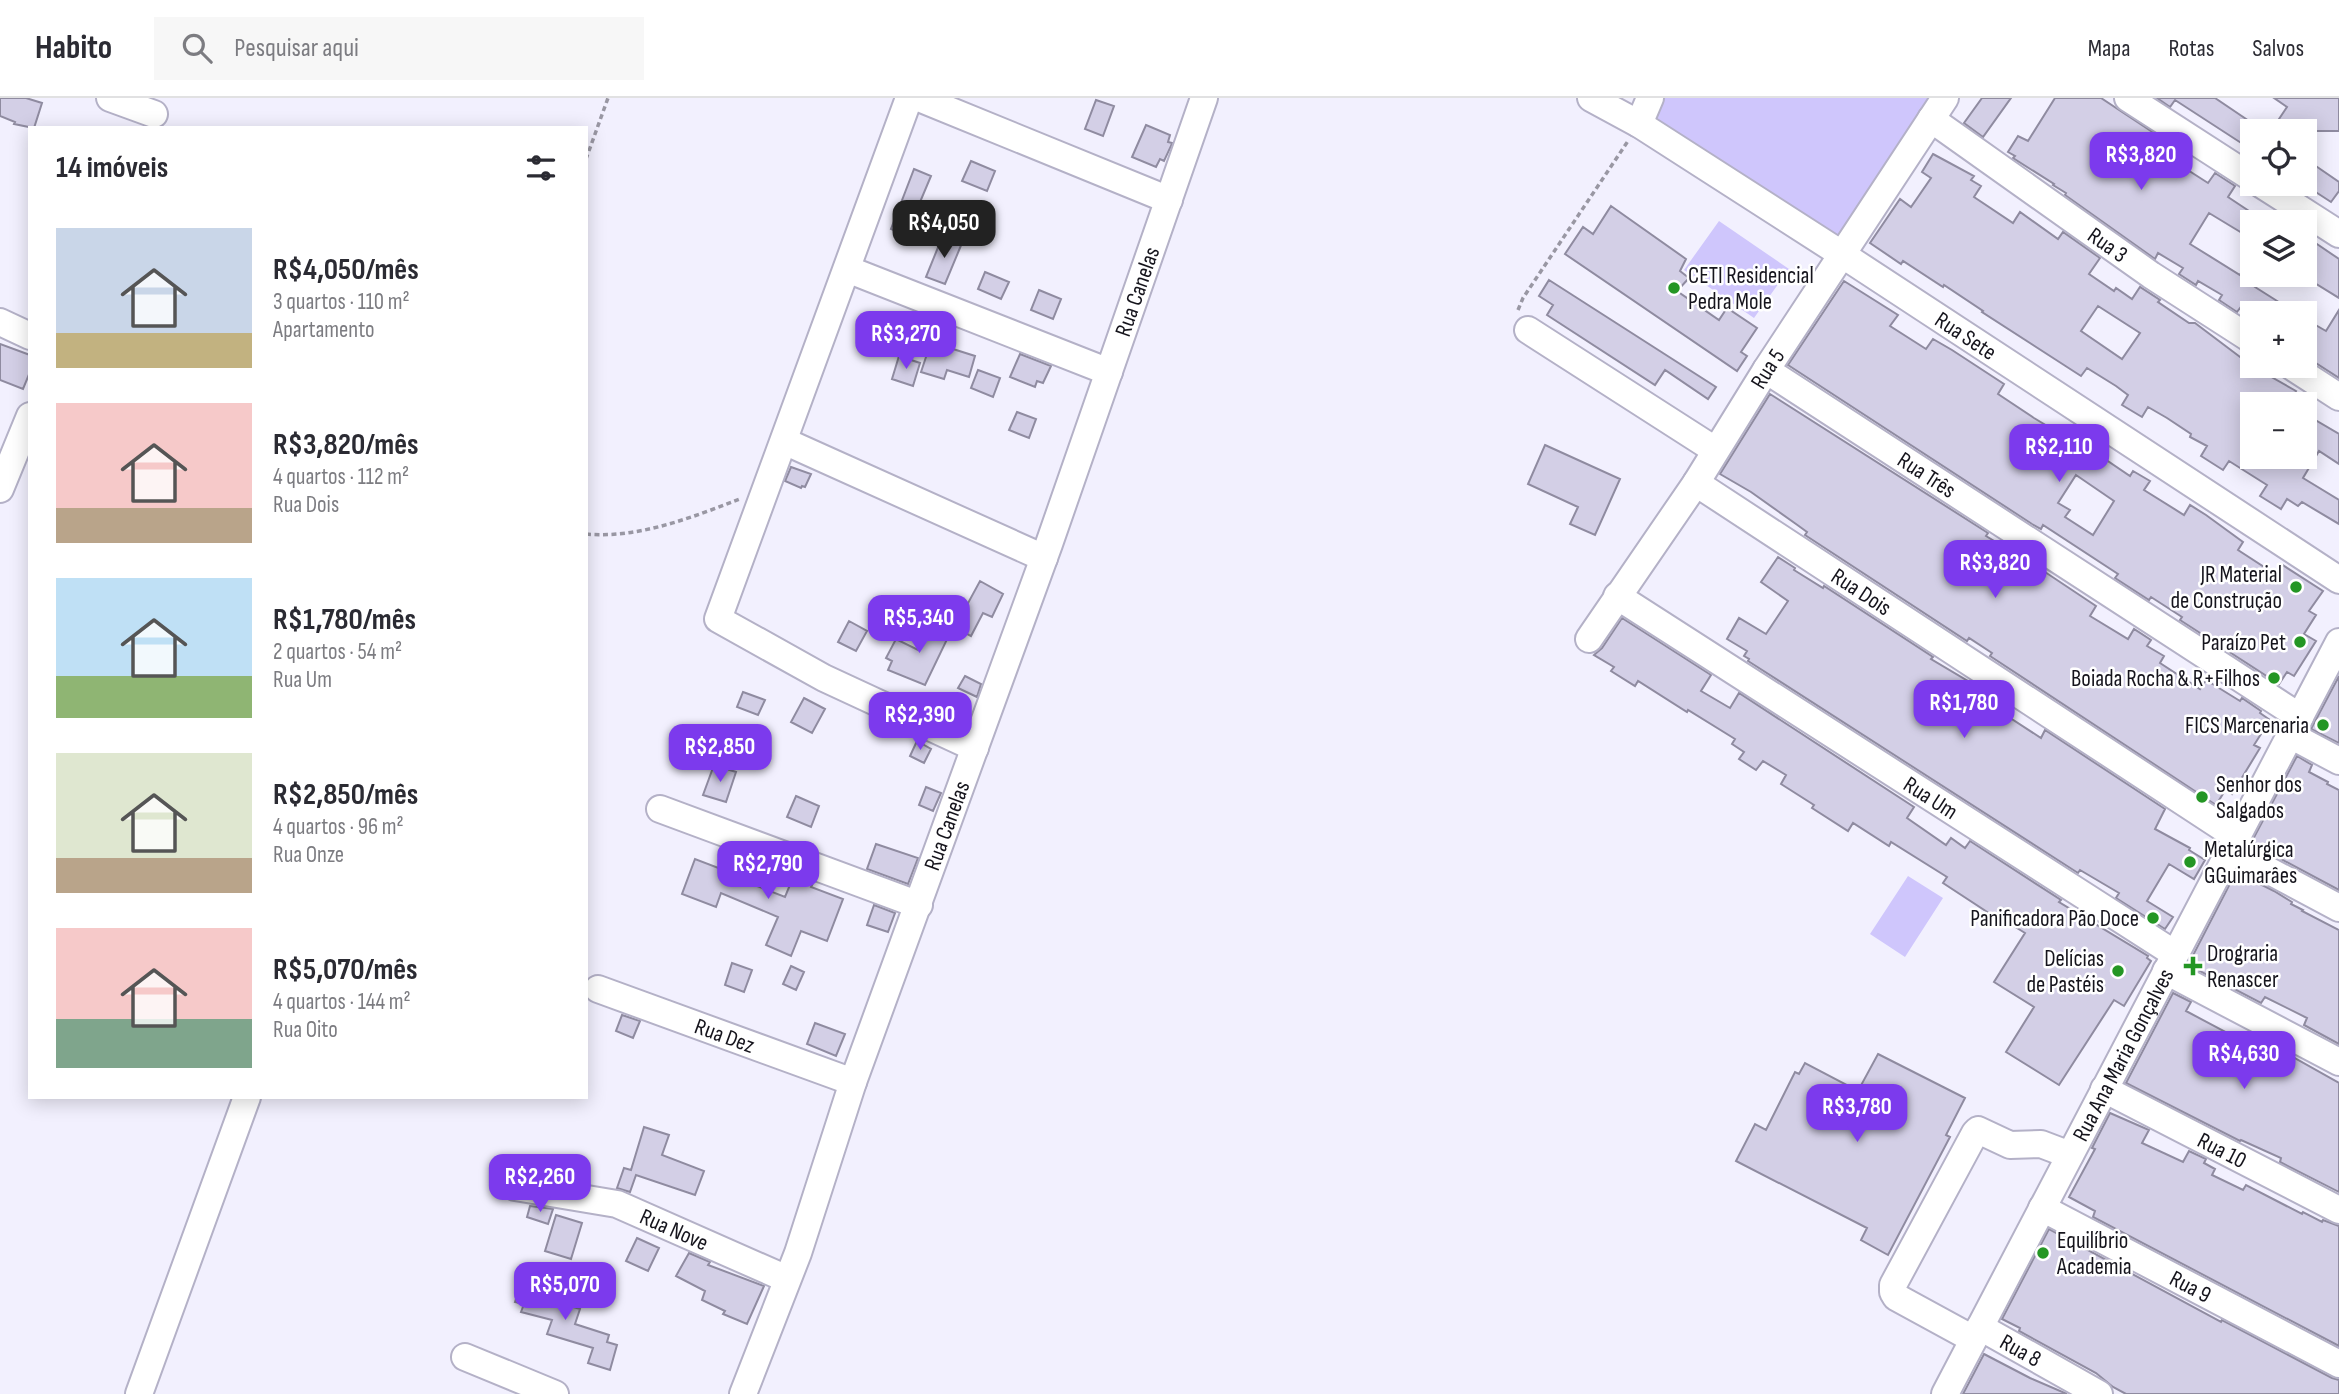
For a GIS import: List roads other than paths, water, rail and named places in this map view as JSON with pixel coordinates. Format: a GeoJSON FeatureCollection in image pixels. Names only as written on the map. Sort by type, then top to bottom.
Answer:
{"type":"FeatureCollection","features":[{"type":"Feature","properties":{"kind":"street"},"geometry":{"type":"LineString","coordinates":[[110,98],[155,113]]}},
{"type":"Feature","properties":{"kind":"street"},"geometry":{"type":"LineString","coordinates":[[909,98],[718,619],[824,678],[975,748]]}},
{"type":"Feature","properties":{"kind":"street"},"geometry":{"type":"LineString","coordinates":[[919,98],[1169,200]]}},
{"type":"Feature","properties":{"kind":"street","name":"Rua Canelas"},"geometry":{"type":"LineString","coordinates":[[743,1394],[797,1253],[853,1082],[1044,558],[1204,98]]}},
{"type":"Feature","properties":{"kind":"street","name":"Rua Sete"},"geometry":{"type":"LineString","coordinates":[[1591,98],[1639,124],[1843,255],[2339,580]]}},
{"type":"Feature","properties":{"kind":"street"},"geometry":{"type":"LineString","coordinates":[[1639,124],[1650,98]]}},
{"type":"Feature","properties":{"kind":"street"},"geometry":{"type":"LineString","coordinates":[[2128,98],[2240,170]]}},
{"type":"Feature","properties":{"kind":"street","name":"Rua 5"},"geometry":{"type":"LineString","coordinates":[[1589,639],[1696,483],[1766,370],[1938,108]]}},
{"type":"Feature","properties":{"kind":"street","name":"Rua 3"},"geometry":{"type":"LineString","coordinates":[[1938,108],[2151,275],[2240,332]]}},
{"type":"Feature","properties":{"kind":"street"},"geometry":{"type":"LineString","coordinates":[[2280,196],[2339,234]]}},
{"type":"Feature","properties":{"kind":"street"},"geometry":{"type":"LineString","coordinates":[[846,269],[1109,372]]}},
{"type":"Feature","properties":{"kind":"street"},"geometry":{"type":"LineString","coordinates":[[0,322],[28,336]]}},
{"type":"Feature","properties":{"kind":"street"},"geometry":{"type":"LineString","coordinates":[[1528,330],[1715,450]]}},
{"type":"Feature","properties":{"kind":"street","name":"Rua Três"},"geometry":{"type":"LineString","coordinates":[[1766,370],[2295,726],[2339,761]]}},
{"type":"Feature","properties":{"kind":"street"},"geometry":{"type":"LineString","coordinates":[[2310,378],[2339,397]]}},
{"type":"Feature","properties":{"kind":"street"},"geometry":{"type":"LineString","coordinates":[[0,488],[28,421]]}},
{"type":"Feature","properties":{"kind":"street"},"geometry":{"type":"LineString","coordinates":[[784,441],[1044,558]]}},
{"type":"Feature","properties":{"kind":"street","name":"Rua Dois"},"geometry":{"type":"LineString","coordinates":[[1696,483],[2234,843],[2339,908]]}},
{"type":"Feature","properties":{"kind":"street","name":"Rua Um"},"geometry":{"type":"LineString","coordinates":[[1617,596],[2171,962],[2339,1062]]}},
{"type":"Feature","properties":{"kind":"street","name":"Rua Ana Maria Gonçalves"},"geometry":{"type":"LineString","coordinates":[[1945,1394],[2339,642]]}},
{"type":"Feature","properties":{"kind":"street"},"geometry":{"type":"LineString","coordinates":[[660,809],[919,905]]}},
{"type":"Feature","properties":{"kind":"street","name":"Rua Dez"},"geometry":{"type":"LineString","coordinates":[[598,989],[853,1082]]}},
{"type":"Feature","properties":{"kind":"street","name":"Rua 10"},"geometry":{"type":"LineString","coordinates":[[2104,1089],[2339,1210]]}},
{"type":"Feature","properties":{"kind":"street"},"geometry":{"type":"LineString","coordinates":[[139,1394],[246,1099]]}},
{"type":"Feature","properties":{"kind":"street","name":"Rua 8"},"geometry":{"type":"LineString","coordinates":[[2070,1155],[2041,1144],[2010,1145],[1978,1130],[1893,1285],[1893,1292],[1896,1297],[1977,1333],[2099,1394]]}},
{"type":"Feature","properties":{"kind":"street","name":"Rua Nove"},"geometry":{"type":"LineString","coordinates":[[515,1187],[617,1204],[787,1279]]}},
{"type":"Feature","properties":{"kind":"street","name":"Rua 9"},"geometry":{"type":"LineString","coordinates":[[2042,1208],[2339,1364]]}},
{"type":"Feature","properties":{"kind":"street"},"geometry":{"type":"LineString","coordinates":[[465,1357],[555,1394]]}},
{"type":"Feature","properties":{"kind":"place","name":"CETI Residencial Pedra Mole"},"geometry":{"type":"Point","coordinates":[1674,288]}},
{"type":"Feature","properties":{"kind":"place","name":"JR Material de Construção"},"geometry":{"type":"Point","coordinates":[2296,587]}},
{"type":"Feature","properties":{"kind":"place","name":"Paraízo Pet"},"geometry":{"type":"Point","coordinates":[2300,642]}},
{"type":"Feature","properties":{"kind":"place","name":"Boiada Rocha & R+Filhos"},"geometry":{"type":"Point","coordinates":[2274,678]}},
{"type":"Feature","properties":{"kind":"place","name":"FICS Marcenaria"},"geometry":{"type":"Point","coordinates":[2323,725]}},
{"type":"Feature","properties":{"kind":"place","name":"Senhor dos Salgados"},"geometry":{"type":"Point","coordinates":[2202,797]}},
{"type":"Feature","properties":{"kind":"place","name":"Metalúrgica GGuimarâes"},"geometry":{"type":"Point","coordinates":[2190,862]}},
{"type":"Feature","properties":{"kind":"place","name":"Panificadora Pão Doce"},"geometry":{"type":"Point","coordinates":[2153,918]}},
{"type":"Feature","properties":{"kind":"place","name":"Drograria Renascer"},"geometry":{"type":"Point","coordinates":[2193,966]}},
{"type":"Feature","properties":{"kind":"place","name":"Delícias de Pastéis"},"geometry":{"type":"Point","coordinates":[2118,971]}},
{"type":"Feature","properties":{"kind":"place","name":"Equilíbrio Academia"},"geometry":{"type":"Point","coordinates":[2043,1253]}}]}
